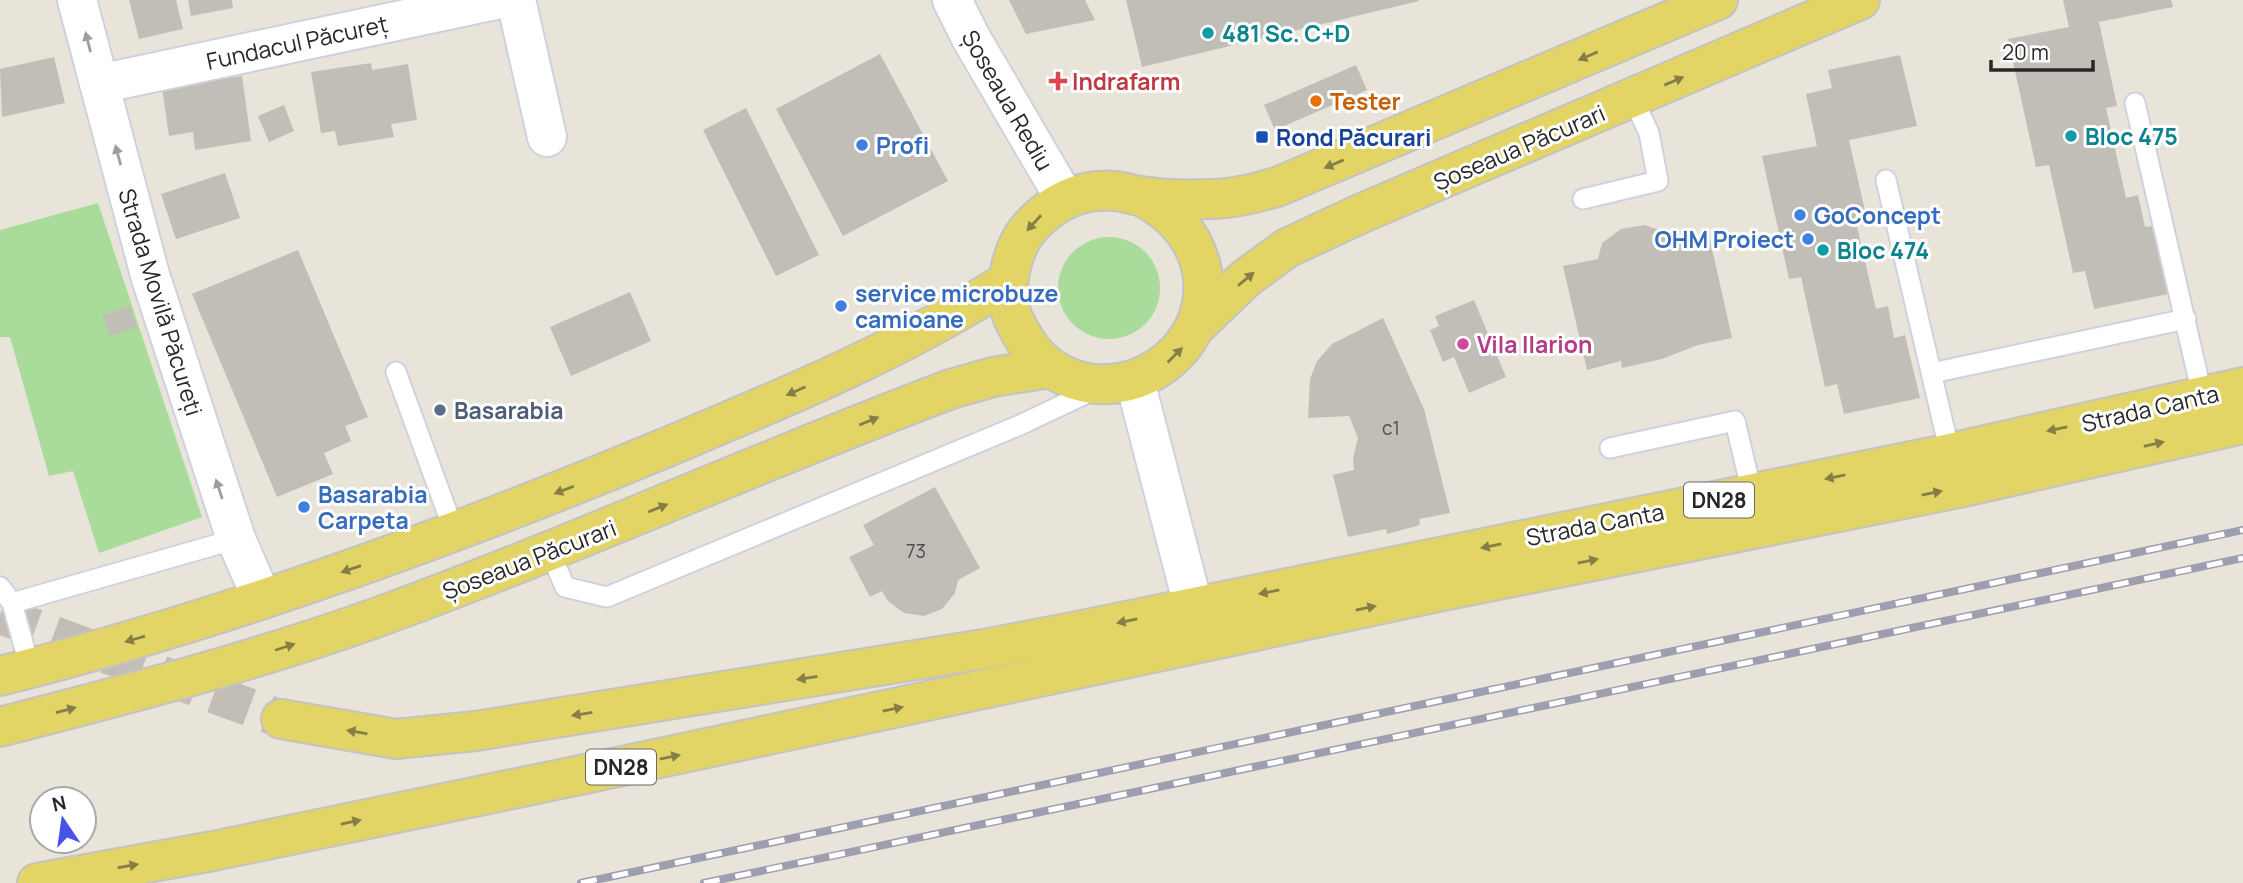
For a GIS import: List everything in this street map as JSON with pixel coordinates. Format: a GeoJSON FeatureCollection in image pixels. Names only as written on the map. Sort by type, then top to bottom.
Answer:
{"type":"FeatureCollection","features":[{"type":"Feature","properties":{"kind":"main road","name":"Șoseaua Păcurari"},"geometry":{"type":"LineString","coordinates":[[1140,196],[1161,207],[1178,221],[1191,239],[1200,260],[1204,282],[1203,304],[1196,325],[1186,344],[1172,360],[1154,372],[1120,383],[1076,381],[1050,368],[1026,344],[1012,314],[1008,281],[1014,255],[1026,233],[1043,213],[1065,200],[1090,191],[1209,199],[1243,196],[1277,187],[1678,8],[1718,0]]}},
{"type":"Feature","properties":{"kind":"main road","name":"Șoseaua Păcurari"},"geometry":{"type":"LineString","coordinates":[[1196,325],[1246,278],[1287,248],[1360,214],[1860,0]]}},
{"type":"Feature","properties":{"kind":"main road"},"geometry":{"type":"LineString","coordinates":[[15,672],[140,638],[355,568],[581,483],[869,359],[951,317],[1008,281]]}},
{"type":"Feature","properties":{"kind":"main road","name":"Șoseaua Păcurari"},"geometry":{"type":"LineString","coordinates":[[0,727],[228,666],[378,617],[550,552],[951,389],[993,377],[1050,368]]}},
{"type":"Feature","properties":{"kind":"main road","name":"Strada Canta"},"geometry":{"type":"LineString","coordinates":[[1203,643],[1496,580],[1959,488],[2219,418],[2243,387]]}},
{"type":"Feature","properties":{"kind":"main road","name":"Strada Canta"},"geometry":{"type":"LineString","coordinates":[[1194,607],[1950,453],[2219,418]]}},
{"type":"Feature","properties":{"kind":"main road","name":"DN28"},"geometry":{"type":"LineString","coordinates":[[281,719],[396,739],[476,731],[985,649],[1194,607]]}},
{"type":"Feature","properties":{"kind":"main road","name":"DN28"},"geometry":{"type":"LineString","coordinates":[[37,883],[226,848],[559,780],[1203,643]]}},
{"type":"Feature","properties":{"kind":"street","name":"Strada Movilă Păcureți"},"geometry":{"type":"LineString","coordinates":[[77,0],[149,275],[236,539],[261,598]]}},
{"type":"Feature","properties":{"kind":"street","name":"Fundacul Păcureț"},"geometry":{"type":"LineString","coordinates":[[99,83],[496,0]]}},
{"type":"Feature","properties":{"kind":"street"},"geometry":{"type":"LineString","coordinates":[[516,0],[547,137]]}},
{"type":"Feature","properties":{"kind":"street","name":"Șoseaua Rediu"},"geometry":{"type":"LineString","coordinates":[[952,0],[971,38],[1065,200]]}},
{"type":"Feature","properties":{"kind":"street"},"geometry":{"type":"LineString","coordinates":[[1120,383],[1194,607],[1203,643]]}},
{"type":"Feature","properties":{"kind":"lane"},"geometry":{"type":"LineString","coordinates":[[1583,199],[1658,181],[1649,134],[1633,99]]}},
{"type":"Feature","properties":{"kind":"lane"},"geometry":{"type":"LineString","coordinates":[[2136,103],[2186,319],[2219,418]]}},
{"type":"Feature","properties":{"kind":"lane"},"geometry":{"type":"LineString","coordinates":[[1886,180],[1950,453]]}},
{"type":"Feature","properties":{"kind":"lane"},"geometry":{"type":"LineString","coordinates":[[1932,373],[2186,319]]}},
{"type":"Feature","properties":{"kind":"lane"},"geometry":{"type":"LineString","coordinates":[[396,372],[454,531]]}},
{"type":"Feature","properties":{"kind":"lane"},"geometry":{"type":"LineString","coordinates":[[550,552],[565,587],[607,597],[1120,383]]}},
{"type":"Feature","properties":{"kind":"lane"},"geometry":{"type":"LineString","coordinates":[[1610,448],[1735,421],[1752,493]]}},
{"type":"Feature","properties":{"kind":"lane"},"geometry":{"type":"LineString","coordinates":[[12,603],[236,539]]}},
{"type":"Feature","properties":{"kind":"lane"},"geometry":{"type":"LineString","coordinates":[[0,587],[12,603],[15,672]]}},
{"type":"Feature","properties":{"kind":"green space"},"geometry":{"type":"Polygon","coordinates":[[[98,203],[202,517],[99,553],[73,471],[49,476],[10,337],[0,337],[0,230],[98,203]]]}},
{"type":"Feature","properties":{"kind":"green space"},"geometry":{"type":"Polygon","coordinates":[[[1109,237],[1128,241],[1145,252],[1156,269],[1160,288],[1156,307],[1145,324],[1128,335],[1109,339],[1090,335],[1073,324],[1062,307],[1058,288],[1062,269],[1073,252],[1090,241],[1109,237]]]}},
{"type":"Feature","properties":{"kind":"building"},"geometry":{"type":"Polygon","coordinates":[[[129,0],[176,0],[183,29],[139,39],[129,0]]]}},
{"type":"Feature","properties":{"kind":"building"},"geometry":{"type":"Polygon","coordinates":[[[188,0],[232,0],[233,8],[191,16],[188,0]]]}},
{"type":"Feature","properties":{"kind":"building"},"geometry":{"type":"Polygon","coordinates":[[[1009,0],[1085,0],[1095,20],[1026,34],[1009,0]]]}},
{"type":"Feature","properties":{"kind":"building","name":"481 Sc. C+D"},"geometry":{"type":"Polygon","coordinates":[[[1126,0],[1418,0],[1419,1],[1142,67],[1126,0]]]}},
{"type":"Feature","properties":{"kind":"building","name":"Bloc 475"},"geometry":{"type":"Polygon","coordinates":[[[2063,0],[2171,0],[2173,7],[2099,22],[2117,106],[2106,108],[2126,198],[2138,195],[2145,227],[2157,225],[2173,293],[2094,309],[2085,271],[2073,273],[2049,165],[2036,167],[2008,39],[2069,27],[2063,0]]]}},
{"type":"Feature","properties":{"kind":"building","name":"Profi"},"geometry":{"type":"Polygon","coordinates":[[[880,54],[948,181],[843,236],[776,109],[880,54]]]}},
{"type":"Feature","properties":{"kind":"building","name":"Bloc 474"},"geometry":{"type":"Polygon","coordinates":[[[1900,55],[1917,126],[1849,140],[1867,220],[1856,222],[1876,309],[1888,306],[1894,338],[1905,335],[1920,398],[1844,414],[1837,384],[1825,387],[1801,277],[1789,279],[1762,156],[1817,146],[1806,94],[1832,88],[1828,70],[1900,55]]]}},
{"type":"Feature","properties":{"kind":"building"},"geometry":{"type":"Polygon","coordinates":[[[54,57],[65,103],[2,117],[0,69],[54,57]]]}},
{"type":"Feature","properties":{"kind":"building"},"geometry":{"type":"Polygon","coordinates":[[[371,63],[372,70],[408,64],[417,120],[391,124],[394,137],[338,146],[335,131],[321,133],[311,72],[371,63]]]}},
{"type":"Feature","properties":{"kind":"building"},"geometry":{"type":"Polygon","coordinates":[[[1356,65],[1367,90],[1275,130],[1264,105],[1356,65]]]}},
{"type":"Feature","properties":{"kind":"building"},"geometry":{"type":"Polygon","coordinates":[[[242,76],[251,141],[195,150],[193,132],[169,136],[162,87],[242,76]]]}},
{"type":"Feature","properties":{"kind":"building"},"geometry":{"type":"Polygon","coordinates":[[[284,105],[294,131],[269,142],[258,116],[284,105]]]}},
{"type":"Feature","properties":{"kind":"building"},"geometry":{"type":"Polygon","coordinates":[[[746,108],[819,255],[776,276],[703,130],[746,108]]]}},
{"type":"Feature","properties":{"kind":"building"},"geometry":{"type":"Polygon","coordinates":[[[225,173],[240,218],[176,239],[161,194],[225,173]]]}},
{"type":"Feature","properties":{"kind":"building"},"geometry":{"type":"Polygon","coordinates":[[[1644,225],[1663,231],[1674,243],[1709,235],[1732,338],[1698,345],[1662,359],[1622,368],[1621,361],[1587,370],[1563,266],[1598,259],[1602,243],[1621,229],[1644,225]]]}},
{"type":"Feature","properties":{"kind":"building"},"geometry":{"type":"Polygon","coordinates":[[[298,250],[368,417],[345,426],[351,441],[324,453],[333,474],[277,497],[192,294],[298,250]]]}},
{"type":"Feature","properties":{"kind":"building"},"geometry":{"type":"Polygon","coordinates":[[[630,292],[651,341],[571,376],[550,327],[630,292]]]}},
{"type":"Feature","properties":{"kind":"building","name":"Vila Ilarion"},"geometry":{"type":"Polygon","coordinates":[[[1474,300],[1506,377],[1469,393],[1454,357],[1443,362],[1430,330],[1439,326],[1435,316],[1474,300]]]}},
{"type":"Feature","properties":{"kind":"building"},"geometry":{"type":"Polygon","coordinates":[[[130,306],[137,327],[110,336],[103,315],[130,306]]]}},
{"type":"Feature","properties":{"kind":"building"},"geometry":{"type":"Polygon","coordinates":[[[1383,318],[1424,409],[1450,513],[1419,519],[1420,525],[1387,534],[1386,529],[1348,537],[1333,475],[1354,470],[1353,458],[1358,438],[1349,416],[1308,418],[1310,379],[1317,361],[1332,344],[1383,318]]]}},
{"type":"Feature","properties":{"kind":"building"},"geometry":{"type":"Polygon","coordinates":[[[935,487],[980,568],[958,580],[955,593],[942,609],[924,616],[904,613],[887,600],[882,591],[870,597],[849,557],[874,545],[863,525],[935,487]]]}},
{"type":"Feature","properties":{"kind":"tunnel"},"geometry":{"type":"LineString","coordinates":[[0,615],[281,719]]}},
{"type":"Feature","properties":{"kind":"railway"},"geometry":{"type":"LineString","coordinates":[[581,883],[2243,530]]}},
{"type":"Feature","properties":{"kind":"railway"},"geometry":{"type":"LineString","coordinates":[[704,883],[2243,558]]}},
{"type":"Feature","properties":{"kind":"place","name":"481 Sc. C+D"},"geometry":{"type":"Point","coordinates":[1208,33]}},
{"type":"Feature","properties":{"kind":"place","name":"Indrafarm"},"geometry":{"type":"Point","coordinates":[1058,81]}},
{"type":"Feature","properties":{"kind":"place","name":"Tester"},"geometry":{"type":"Point","coordinates":[1316,101]}},
{"type":"Feature","properties":{"kind":"place","name":"Bloc 475"},"geometry":{"type":"Point","coordinates":[2071,136]}},
{"type":"Feature","properties":{"kind":"place","name":"Rond Păcurari"},"geometry":{"type":"Point","coordinates":[1262,137]}},
{"type":"Feature","properties":{"kind":"place","name":"Profi"},"geometry":{"type":"Point","coordinates":[862,145]}},
{"type":"Feature","properties":{"kind":"place","name":"GoConcept"},"geometry":{"type":"Point","coordinates":[1800,215]}},
{"type":"Feature","properties":{"kind":"place","name":"OHM Proiect"},"geometry":{"type":"Point","coordinates":[1808,239]}},
{"type":"Feature","properties":{"kind":"place","name":"Bloc 474"},"geometry":{"type":"Point","coordinates":[1823,250]}},
{"type":"Feature","properties":{"kind":"place","name":"service microbuze camioane"},"geometry":{"type":"Point","coordinates":[841,306]}},
{"type":"Feature","properties":{"kind":"place","name":"Vila Ilarion"},"geometry":{"type":"Point","coordinates":[1463,344]}},
{"type":"Feature","properties":{"kind":"place","name":"Basarabia"},"geometry":{"type":"Point","coordinates":[440,410]}},
{"type":"Feature","properties":{"kind":"place","name":"Basarabia Carpeta"},"geometry":{"type":"Point","coordinates":[304,507]}}]}
